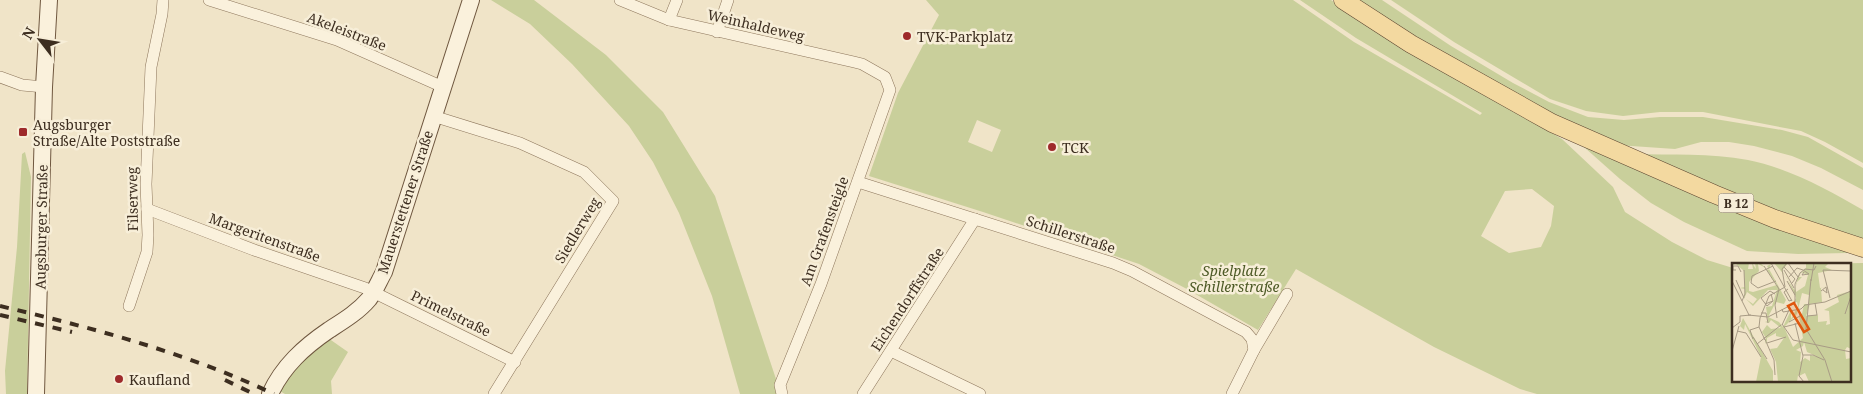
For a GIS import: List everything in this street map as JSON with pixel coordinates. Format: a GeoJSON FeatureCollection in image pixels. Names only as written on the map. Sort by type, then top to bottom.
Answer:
{"type":"FeatureCollection","features":[{"type":"Feature","properties":{"kind":"main road","name":"Augsburger Straße"},"geometry":{"type":"LineString","coordinates":[[36,394],[44,87],[49,0]]}},
{"type":"Feature","properties":{"kind":"main road","name":"Mauerstettener Straße"},"geometry":{"type":"LineString","coordinates":[[270,394],[282,372],[293,358],[306,346],[354,314],[374,292],[384,272],[471,0]]}},
{"type":"Feature","properties":{"kind":"main road","name":"B 12"},"geometry":{"type":"LineString","coordinates":[[1343,0],[1411,44],[1552,123],[1775,219],[1863,248]]}},
{"type":"Feature","properties":{"kind":"street","name":"Filserweg"},"geometry":{"type":"LineString","coordinates":[[129,306],[147,252],[146,184],[150,66],[162,14],[163,0]]}},
{"type":"Feature","properties":{"kind":"street","name":"Akeleistraße"},"geometry":{"type":"LineString","coordinates":[[209,0],[337,40],[443,86]]}},
{"type":"Feature","properties":{"kind":"street","name":"Weinhaldeweg"},"geometry":{"type":"LineString","coordinates":[[620,0],[669,20],[862,64],[885,78]]}},
{"type":"Feature","properties":{"kind":"street"},"geometry":{"type":"LineString","coordinates":[[669,20],[676,0]]}},
{"type":"Feature","properties":{"kind":"street"},"geometry":{"type":"LineString","coordinates":[[718,32],[728,0]]}},
{"type":"Feature","properties":{"kind":"street"},"geometry":{"type":"LineString","coordinates":[[0,77],[22,86],[44,87]]}},
{"type":"Feature","properties":{"kind":"street","name":"Am Grafensteigle"},"geometry":{"type":"LineString","coordinates":[[782,394],[780,385],[858,182],[890,90],[885,78]]}},
{"type":"Feature","properties":{"kind":"street","name":"Siedlerweg"},"geometry":{"type":"LineString","coordinates":[[433,116],[520,143],[584,172],[613,201],[494,394]]}},
{"type":"Feature","properties":{"kind":"street","name":"Schillerstraße"},"geometry":{"type":"LineString","coordinates":[[858,182],[1113,263],[1132,271],[1246,332],[1252,339],[1254,350]]}},
{"type":"Feature","properties":{"kind":"street","name":"Margeritenstraße"},"geometry":{"type":"LineString","coordinates":[[146,209],[254,250],[374,292]]}},
{"type":"Feature","properties":{"kind":"street","name":"Eichendorffstraße"},"geometry":{"type":"LineString","coordinates":[[863,394],[975,219]]}},
{"type":"Feature","properties":{"kind":"street","name":"Primelstraße"},"geometry":{"type":"LineString","coordinates":[[374,292],[515,362]]}},
{"type":"Feature","properties":{"kind":"street"},"geometry":{"type":"LineString","coordinates":[[1232,394],[1254,350],[1287,294]]}},
{"type":"Feature","properties":{"kind":"street"},"geometry":{"type":"LineString","coordinates":[[891,351],[980,394]]}},
{"type":"Feature","properties":{"kind":"green space"},"geometry":{"type":"Polygon","coordinates":[[[491,0],[534,0],[606,55],[663,112],[715,196],[777,382],[779,394],[740,394],[712,296],[679,213],[653,162],[629,126],[572,64],[530,24],[491,0]]]}},
{"type":"Feature","properties":{"kind":"green space","name":"Spielplatz Schillerstraße"},"geometry":{"type":"Polygon","coordinates":[[[926,0],[1293,0],[1354,42],[1480,115],[1482,113],[1356,38],[1300,0],[1331,0],[1365,23],[1562,139],[1613,187],[1625,212],[1672,242],[1707,260],[1732,268],[1732,382],[1850,382],[1850,263],[1863,263],[1863,394],[1537,394],[1520,389],[1434,347],[1296,269],[1258,330],[1139,264],[869,176],[898,93],[939,15],[926,0]],[[977,120],[968,142],[992,152],[1001,130],[977,120]],[[1532,189],[1505,191],[1481,236],[1509,253],[1541,247],[1551,226],[1554,206],[1532,189]]]}},
{"type":"Feature","properties":{"kind":"green space"},"geometry":{"type":"Polygon","coordinates":[[[1355,0],[1382,0],[1451,46],[1513,83],[1549,102],[1588,117],[1624,120],[1660,117],[1703,117],[1782,130],[1808,137],[1863,168],[1863,190],[1821,168],[1792,156],[1754,146],[1729,142],[1701,142],[1675,149],[1617,145],[1515,96],[1355,0]]]}},
{"type":"Feature","properties":{"kind":"green space"},"geometry":{"type":"Polygon","coordinates":[[[1391,0],[1863,0],[1863,163],[1801,131],[1703,112],[1660,112],[1623,116],[1586,111],[1550,99],[1454,42],[1391,0]]]}},
{"type":"Feature","properties":{"kind":"green space"},"geometry":{"type":"Polygon","coordinates":[[[1586,144],[1847,250],[1848,253],[1798,254],[1747,251],[1684,222],[1651,203],[1584,147],[1586,144]]]}},
{"type":"Feature","properties":{"kind":"green space"},"geometry":{"type":"Polygon","coordinates":[[[25,152],[31,177],[27,394],[6,394],[5,371],[17,247],[22,154],[25,152]]]}},
{"type":"Feature","properties":{"kind":"green space"},"geometry":{"type":"Polygon","coordinates":[[[1633,154],[1705,155],[1748,160],[1777,168],[1822,187],[1863,210],[1863,242],[1779,214],[1633,154]]]}},
{"type":"Feature","properties":{"kind":"green space"},"geometry":{"type":"Polygon","coordinates":[[[328,338],[348,352],[331,381],[332,394],[285,394],[278,390],[297,363],[328,338]]]}},
{"type":"Feature","properties":{"kind":"railway"},"geometry":{"type":"LineString","coordinates":[[0,306],[70,323],[174,354],[241,379],[274,394]]}},
{"type":"Feature","properties":{"kind":"railway"},"geometry":{"type":"LineString","coordinates":[[0,315],[72,332]]}},
{"type":"Feature","properties":{"kind":"railway"},"geometry":{"type":"LineString","coordinates":[[225,380],[254,394]]}},
{"type":"Feature","properties":{"kind":"place","name":"TVK-Parkplatz"},"geometry":{"type":"Point","coordinates":[907,36]}},
{"type":"Feature","properties":{"kind":"place","name":"Augsburger Straße/Alte Poststraße"},"geometry":{"type":"Point","coordinates":[23,132]}},
{"type":"Feature","properties":{"kind":"place","name":"TCK"},"geometry":{"type":"Point","coordinates":[1052,147]}},
{"type":"Feature","properties":{"kind":"place","name":"Kaufland"},"geometry":{"type":"Point","coordinates":[119,379]}}]}
